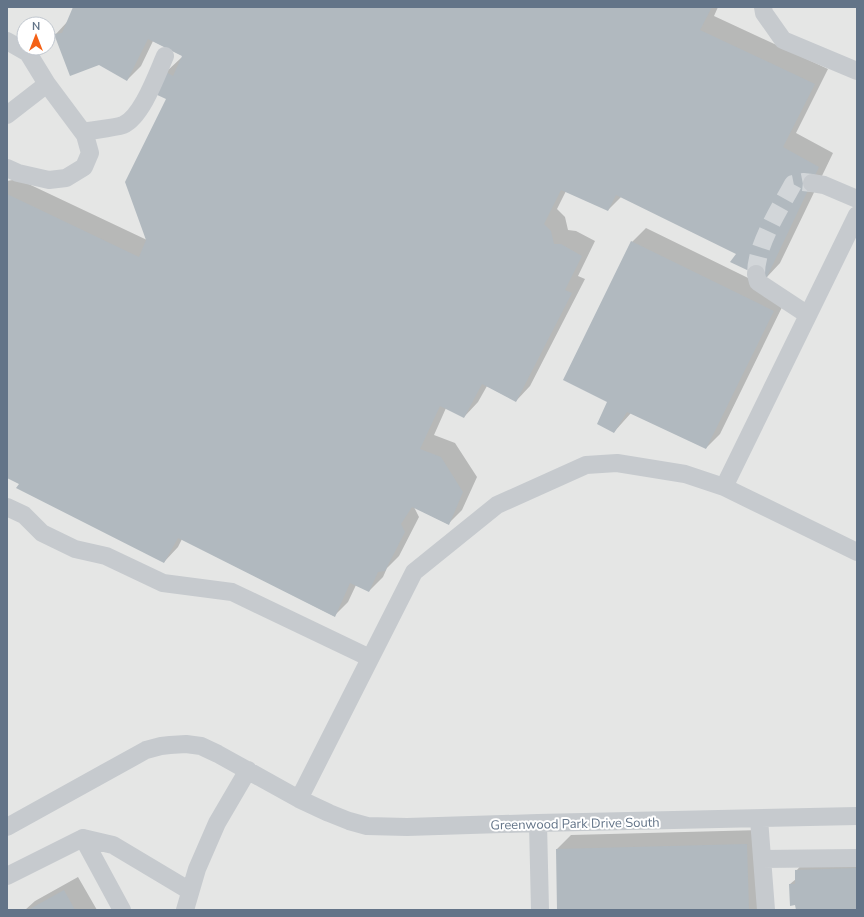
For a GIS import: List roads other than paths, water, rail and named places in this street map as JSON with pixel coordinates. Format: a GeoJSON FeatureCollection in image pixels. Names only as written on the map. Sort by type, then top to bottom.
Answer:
{"type":"FeatureCollection","features":[{"type":"Feature","properties":{"kind":"street"},"geometry":{"type":"LineString","coordinates":[[763,7],[764,13],[783,40],[857,72]]}},
{"type":"Feature","properties":{"kind":"street"},"geometry":{"type":"LineString","coordinates":[[7,41],[28,53],[47,84],[85,135],[90,153],[84,166],[66,178],[49,180],[7,168]]}},
{"type":"Feature","properties":{"kind":"street"},"geometry":{"type":"LineString","coordinates":[[83,132],[124,125],[133,116],[149,94],[165,56]]}},
{"type":"Feature","properties":{"kind":"street"},"geometry":{"type":"LineString","coordinates":[[7,114],[47,84]]}},
{"type":"Feature","properties":{"kind":"street"},"geometry":{"type":"LineString","coordinates":[[812,182],[824,185],[857,199]]}},
{"type":"Feature","properties":{"kind":"street"},"geometry":{"type":"LineString","coordinates":[[724,487],[857,215]]}},
{"type":"Feature","properties":{"kind":"street"},"geometry":{"type":"LineString","coordinates":[[756,274],[758,282],[808,315]]}},
{"type":"Feature","properties":{"kind":"street"},"geometry":{"type":"LineString","coordinates":[[298,799],[414,572],[497,505],[586,465],[617,463],[685,474],[724,487],[857,552]]}},
{"type":"Feature","properties":{"kind":"street"},"geometry":{"type":"LineString","coordinates":[[7,507],[24,515],[42,533],[75,549],[106,556],[163,583],[232,592],[370,658]]}},
{"type":"Feature","properties":{"kind":"street","name":"Greenwood Park Drive South"},"geometry":{"type":"LineString","coordinates":[[7,827],[146,750],[161,746],[186,744],[200,746],[248,770],[298,799],[328,813],[366,826],[407,827],[857,816]]}},
{"type":"Feature","properties":{"kind":"street"},"geometry":{"type":"LineString","coordinates":[[186,910],[197,869],[217,823],[248,770]]}},
{"type":"Feature","properties":{"kind":"street"},"geometry":{"type":"LineString","coordinates":[[759,819],[766,910]]}},
{"type":"Feature","properties":{"kind":"street"},"geometry":{"type":"LineString","coordinates":[[538,823],[540,910]]}},
{"type":"Feature","properties":{"kind":"street"},"geometry":{"type":"LineString","coordinates":[[7,876],[83,838],[113,845],[190,891]]}},
{"type":"Feature","properties":{"kind":"street"},"geometry":{"type":"LineString","coordinates":[[83,838],[122,910]]}},
{"type":"Feature","properties":{"kind":"street"},"geometry":{"type":"LineString","coordinates":[[762,859],[857,858]]}},
{"type":"Feature","properties":{"kind":"tunnel"},"geometry":{"type":"LineString","coordinates":[[756,274],[757,263],[764,240],[775,216],[793,184],[803,182],[812,183]]}}]}
